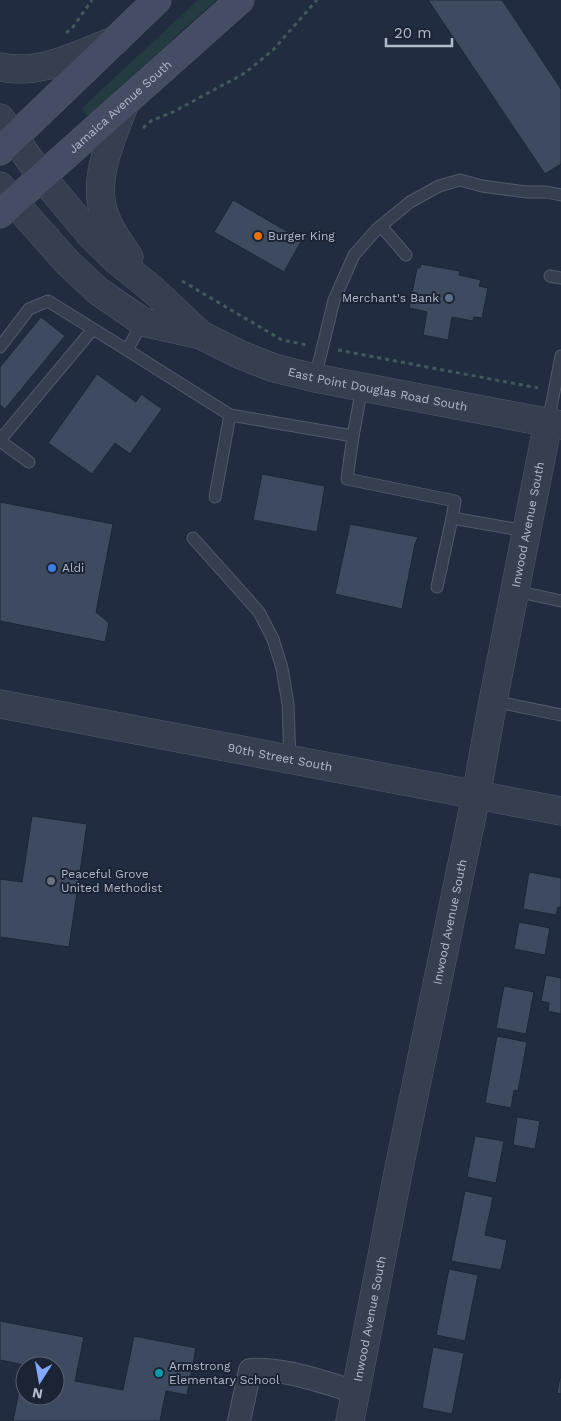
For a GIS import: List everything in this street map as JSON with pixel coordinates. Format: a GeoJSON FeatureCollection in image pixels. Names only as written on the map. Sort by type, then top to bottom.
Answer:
{"type":"FeatureCollection","features":[{"type":"Feature","properties":{"kind":"main road"},"geometry":{"type":"LineString","coordinates":[[5,136],[116,40],[157,0]]}},
{"type":"Feature","properties":{"kind":"main road","name":"Jamaica Avenue South"},"geometry":{"type":"LineString","coordinates":[[4,201],[42,177],[240,0]]}},
{"type":"Feature","properties":{"kind":"street"},"geometry":{"type":"LineString","coordinates":[[0,67],[10,70],[40,68],[116,40]]}},
{"type":"Feature","properties":{"kind":"street"},"geometry":{"type":"LineString","coordinates":[[125,103],[107,153],[100,195],[106,220],[119,243],[152,289]]}},
{"type":"Feature","properties":{"kind":"street","name":"East Point Douglas Road South"},"geometry":{"type":"LineString","coordinates":[[5,136],[89,233],[116,260],[152,289],[201,335]]}},
{"type":"Feature","properties":{"kind":"street","name":"East Point Douglas Road South"},"geometry":{"type":"LineString","coordinates":[[4,201],[98,291],[143,322],[201,335],[241,355],[274,368],[362,388],[555,424]]}},
{"type":"Feature","properties":{"kind":"street","name":"Inwood Avenue South"},"geometry":{"type":"LineString","coordinates":[[350,1421],[399,1168],[476,796],[492,701],[527,531],[555,424]]}},
{"type":"Feature","properties":{"kind":"street","name":"90th Street South"},"geometry":{"type":"LineString","coordinates":[[0,704],[561,811]]}},
{"type":"Feature","properties":{"kind":"street"},"geometry":{"type":"LineString","coordinates":[[239,1421],[250,1370],[268,1369],[288,1373],[356,1392]]}},
{"type":"Feature","properties":{"kind":"lane"},"geometry":{"type":"LineString","coordinates":[[315,378],[334,300],[354,256],[381,226],[410,202],[440,186],[460,180],[482,186],[561,195]]}},
{"type":"Feature","properties":{"kind":"lane"},"geometry":{"type":"LineString","coordinates":[[381,226],[406,255]]}},
{"type":"Feature","properties":{"kind":"lane"},"geometry":{"type":"LineString","coordinates":[[0,347],[29,309],[48,301],[230,415],[353,436]]}},
{"type":"Feature","properties":{"kind":"lane"},"geometry":{"type":"LineString","coordinates":[[127,350],[143,322]]}},
{"type":"Feature","properties":{"kind":"lane"},"geometry":{"type":"LineString","coordinates":[[29,462],[0,440],[93,329]]}},
{"type":"Feature","properties":{"kind":"lane"},"geometry":{"type":"LineString","coordinates":[[555,424],[554,391],[561,356]]}},
{"type":"Feature","properties":{"kind":"lane"},"geometry":{"type":"LineString","coordinates":[[362,388],[347,479],[454,501],[437,587]]}},
{"type":"Feature","properties":{"kind":"lane"},"geometry":{"type":"LineString","coordinates":[[215,497],[230,415]]}},
{"type":"Feature","properties":{"kind":"lane"},"geometry":{"type":"LineString","coordinates":[[452,518],[527,531]]}},
{"type":"Feature","properties":{"kind":"lane"},"geometry":{"type":"LineString","coordinates":[[194,538],[259,612],[273,640],[282,668],[288,704],[290,760]]}},
{"type":"Feature","properties":{"kind":"lane"},"geometry":{"type":"LineString","coordinates":[[515,591],[561,601]]}},
{"type":"Feature","properties":{"kind":"lane"},"geometry":{"type":"LineString","coordinates":[[492,701],[561,715]]}},
{"type":"Feature","properties":{"kind":"path"},"geometry":{"type":"LineString","coordinates":[[61,38],[73,27],[92,0]]}},
{"type":"Feature","properties":{"kind":"path"},"geometry":{"type":"LineString","coordinates":[[151,121],[173,112],[245,73],[273,50],[317,0]]}},
{"type":"Feature","properties":{"kind":"path"},"geometry":{"type":"LineString","coordinates":[[176,277],[282,340],[554,391]]}},
{"type":"Feature","properties":{"kind":"green space"},"geometry":{"type":"Polygon","coordinates":[[[198,0],[216,0],[88,116],[82,108],[198,0]]]}},
{"type":"Feature","properties":{"kind":"building"},"geometry":{"type":"Polygon","coordinates":[[[428,0],[502,0],[561,89],[561,164],[545,174],[428,0]]]}},
{"type":"Feature","properties":{"kind":"building","name":"Burger King"},"geometry":{"type":"Polygon","coordinates":[[[233,200],[302,240],[284,272],[214,232],[233,200]]]}},
{"type":"Feature","properties":{"kind":"building","name":"Merchant's Bank"},"geometry":{"type":"Polygon","coordinates":[[[421,264],[460,271],[459,275],[481,280],[479,286],[488,288],[482,318],[474,317],[473,321],[452,317],[448,340],[423,335],[427,312],[409,308],[417,268],[420,268],[421,264]]]}},
{"type":"Feature","properties":{"kind":"building"},"geometry":{"type":"Polygon","coordinates":[[[41,317],[65,336],[5,409],[0,405],[0,367],[41,317]]]}},
{"type":"Feature","properties":{"kind":"building"},"geometry":{"type":"Polygon","coordinates":[[[97,374],[136,402],[141,394],[162,409],[130,454],[115,443],[92,474],[48,443],[97,374]]]}},
{"type":"Feature","properties":{"kind":"building"},"geometry":{"type":"Polygon","coordinates":[[[262,474],[325,486],[317,532],[253,520],[262,474]]]}},
{"type":"Feature","properties":{"kind":"building","name":"Aldi"},"geometry":{"type":"Polygon","coordinates":[[[0,502],[113,524],[96,612],[109,623],[105,642],[0,621],[0,502]]]}},
{"type":"Feature","properties":{"kind":"building"},"geometry":{"type":"Polygon","coordinates":[[[350,524],[418,537],[402,609],[335,594],[350,524]]]}},
{"type":"Feature","properties":{"kind":"building","name":"Peaceful Grove United Methodist"},"geometry":{"type":"Polygon","coordinates":[[[32,816],[87,824],[69,947],[0,937],[0,879],[22,882],[32,816]]]}},
{"type":"Feature","properties":{"kind":"building"},"geometry":{"type":"Polygon","coordinates":[[[529,872],[561,878],[561,907],[558,907],[556,915],[523,909],[529,872]]]}},
{"type":"Feature","properties":{"kind":"building"},"geometry":{"type":"Polygon","coordinates":[[[519,922],[550,928],[545,955],[514,949],[519,922]]]}},
{"type":"Feature","properties":{"kind":"building"},"geometry":{"type":"Polygon","coordinates":[[[546,975],[561,978],[561,1014],[548,1011],[549,1003],[541,1001],[546,975]]]}},
{"type":"Feature","properties":{"kind":"building"},"geometry":{"type":"Polygon","coordinates":[[[504,986],[534,992],[526,1034],[496,1028],[504,986]]]}},
{"type":"Feature","properties":{"kind":"building"},"geometry":{"type":"Polygon","coordinates":[[[497,1036],[527,1042],[518,1091],[514,1090],[511,1108],[485,1103],[497,1036]]]}},
{"type":"Feature","properties":{"kind":"building"},"geometry":{"type":"Polygon","coordinates":[[[517,1117],[540,1121],[535,1149],[513,1145],[517,1117]]]}},
{"type":"Feature","properties":{"kind":"building"},"geometry":{"type":"Polygon","coordinates":[[[475,1136],[504,1141],[496,1183],[467,1177],[475,1136]]]}},
{"type":"Feature","properties":{"kind":"building"},"geometry":{"type":"Polygon","coordinates":[[[465,1191],[493,1197],[485,1235],[507,1240],[501,1270],[451,1261],[465,1191]]]}},
{"type":"Feature","properties":{"kind":"building"},"geometry":{"type":"Polygon","coordinates":[[[449,1269],[478,1275],[465,1341],[436,1335],[449,1269]]]}},
{"type":"Feature","properties":{"kind":"building","name":"Armstrong Elementary School"},"geometry":{"type":"Polygon","coordinates":[[[0,1321],[84,1337],[75,1381],[123,1390],[134,1336],[196,1348],[187,1395],[166,1391],[160,1421],[13,1421],[16,1406],[65,1406],[65,1356],[15,1356],[15,1363],[0,1360],[0,1321]]]}},
{"type":"Feature","properties":{"kind":"building"},"geometry":{"type":"Polygon","coordinates":[[[433,1347],[464,1353],[452,1414],[422,1408],[433,1347]]]}},
{"type":"Feature","properties":{"kind":"building"},"geometry":{"type":"Polygon","coordinates":[[[561,1378],[561,1394],[557,1393],[561,1378]]]}},
{"type":"Feature","properties":{"kind":"place","name":"Burger King"},"geometry":{"type":"Point","coordinates":[258,236]}},
{"type":"Feature","properties":{"kind":"place","name":"Merchant's Bank"},"geometry":{"type":"Point","coordinates":[449,298]}},
{"type":"Feature","properties":{"kind":"place","name":"Aldi"},"geometry":{"type":"Point","coordinates":[52,568]}},
{"type":"Feature","properties":{"kind":"place","name":"Peaceful Grove United Methodist"},"geometry":{"type":"Point","coordinates":[51,881]}},
{"type":"Feature","properties":{"kind":"place","name":"Armstrong Elementary School"},"geometry":{"type":"Point","coordinates":[159,1373]}}]}
